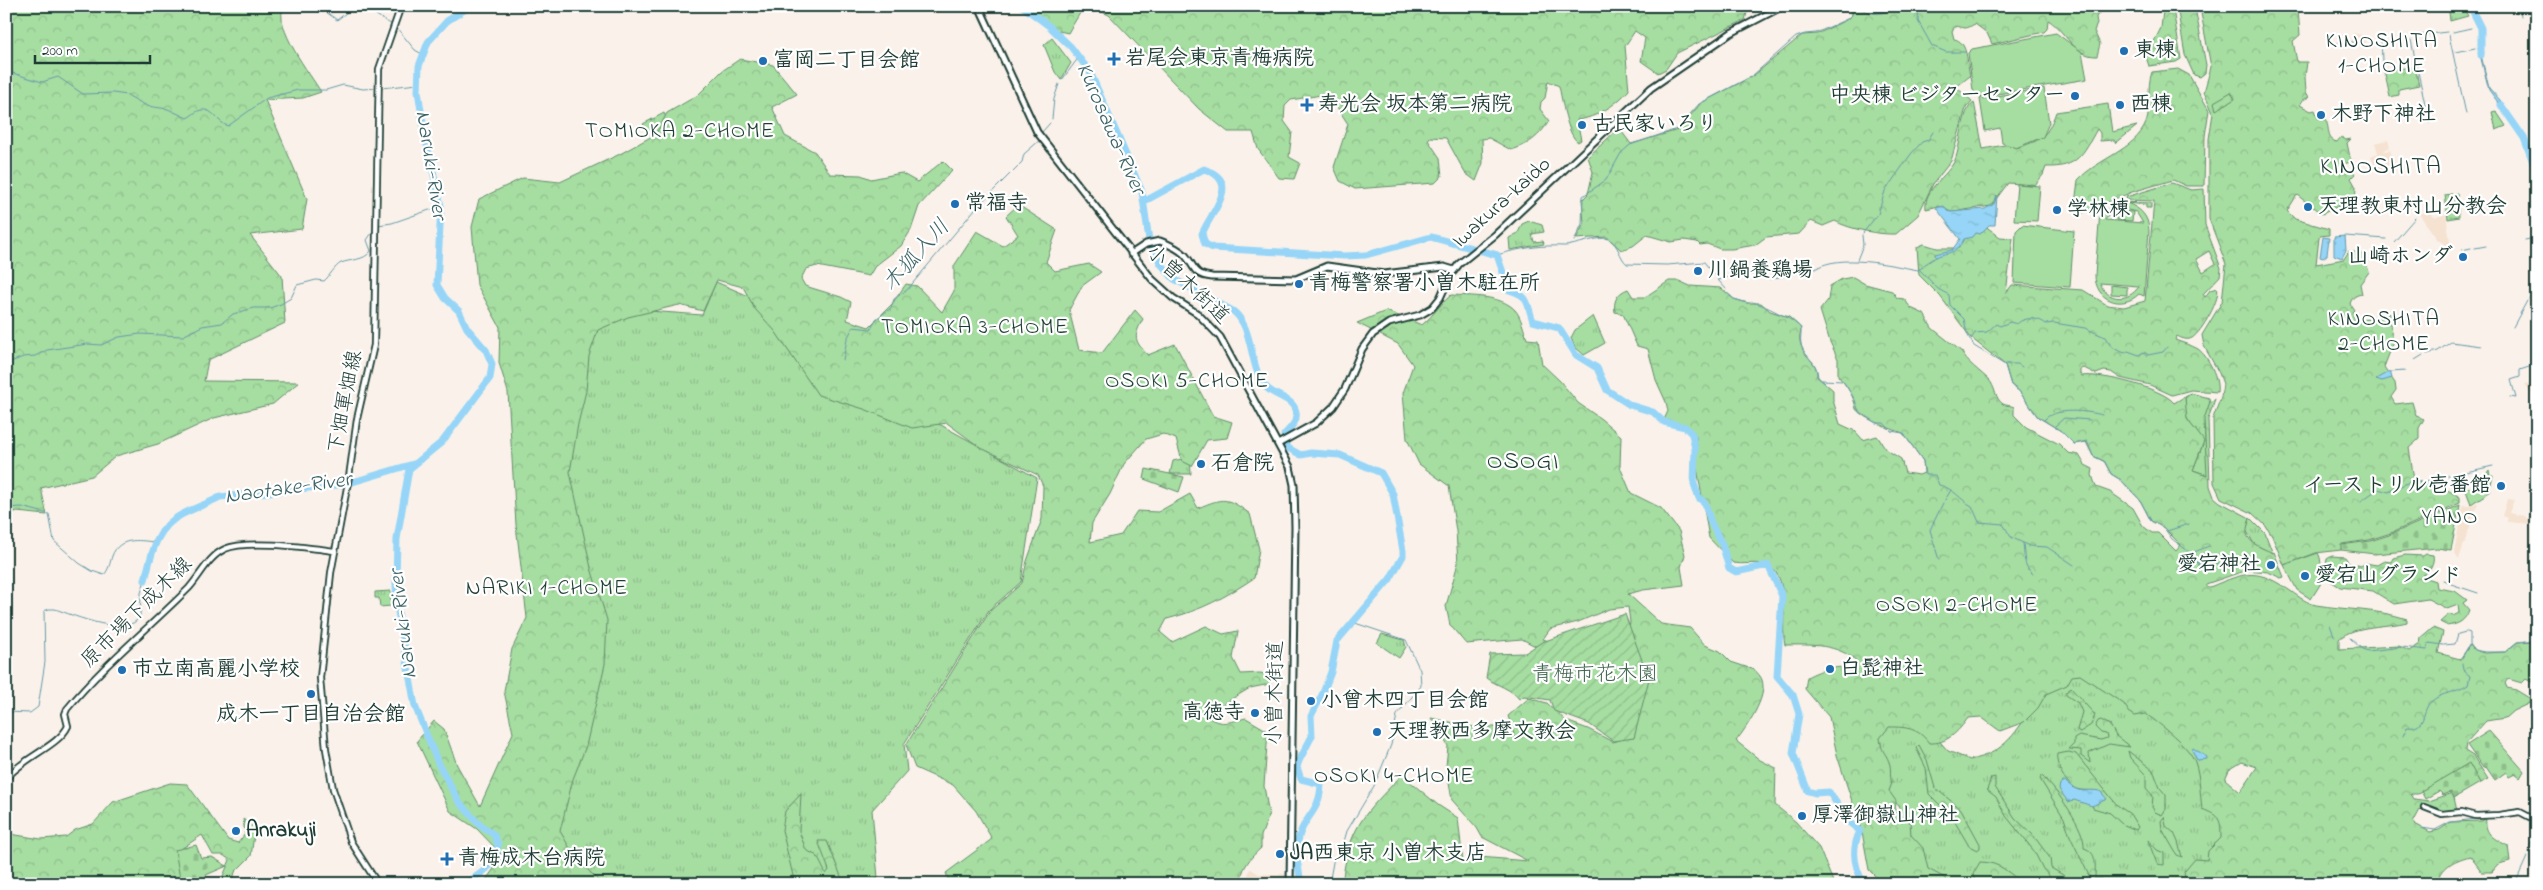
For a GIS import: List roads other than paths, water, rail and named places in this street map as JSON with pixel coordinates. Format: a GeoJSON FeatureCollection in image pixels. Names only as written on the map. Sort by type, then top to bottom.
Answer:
{"type":"FeatureCollection","features":[{"type":"Feature","properties":{"kind":"main road","name":"下畑軍畑線"},"geometry":{"type":"LineString","coordinates":[[378,884],[360,859],[342,822],[333,789],[326,750],[320,678],[335,551],[349,477],[357,419],[374,345],[379,69],[401,6]]}},
{"type":"Feature","properties":{"kind":"main road","name":"小曽木街道"},"geometry":{"type":"LineString","coordinates":[[979,6],[1033,126],[1131,254],[1158,286],[1198,314],[1220,337],[1280,443],[1291,470],[1294,494],[1290,884]]}},
{"type":"Feature","properties":{"kind":"main road","name":"Iwakura-kaido"},"geometry":{"type":"LineString","coordinates":[[1131,254],[1148,243],[1162,242],[1186,256],[1193,270],[1207,277],[1296,279],[1327,266],[1384,274],[1444,267],[1454,270],[1481,248],[1659,81],[1731,33],[1783,6]]}},
{"type":"Feature","properties":{"kind":"main road"},"geometry":{"type":"LineString","coordinates":[[1280,443],[1319,421],[1337,403],[1348,384],[1362,349],[1373,334],[1388,324],[1420,316],[1430,310],[1440,298],[1454,270]]}},
{"type":"Feature","properties":{"kind":"main road","name":"原市場下成木線"},"geometry":{"type":"LineString","coordinates":[[6,779],[26,760],[61,736],[68,726],[65,714],[67,709],[100,669],[190,587],[221,551],[230,547],[247,545],[335,551]]}},
{"type":"Feature","properties":{"kind":"main road"},"geometry":{"type":"LineString","coordinates":[[2424,807],[2442,814],[2461,812],[2476,816],[2520,812],[2537,821]]}},
{"type":"Feature","properties":{"kind":"water"},"geometry":{"type":"Polygon","coordinates":[[[2478,47],[2482,47],[2484,53],[2481,55],[2489,88],[2500,100],[2505,112],[2489,90],[2478,47]]]}},
{"type":"Feature","properties":{"kind":"water"},"geometry":{"type":"Polygon","coordinates":[[[1997,195],[1995,225],[1989,225],[1980,234],[1975,233],[1972,237],[1964,239],[1958,248],[1952,252],[1936,257],[1935,254],[1952,250],[1960,239],[1936,208],[1944,206],[1947,211],[1951,212],[1985,209],[1994,204],[1997,195]]]}},
{"type":"Feature","properties":{"kind":"water"},"geometry":{"type":"Polygon","coordinates":[[[2345,236],[2346,250],[2342,258],[2334,255],[2334,237],[2345,236]]]}},
{"type":"Feature","properties":{"kind":"water"},"geometry":{"type":"Polygon","coordinates":[[[2323,237],[2329,238],[2327,255],[2323,258],[2320,257],[2323,237]]]}},
{"type":"Feature","properties":{"kind":"water"},"geometry":{"type":"Polygon","coordinates":[[[2390,371],[2392,378],[2382,381],[2376,379],[2390,371]]]}},
{"type":"Feature","properties":{"kind":"water"},"geometry":{"type":"Polygon","coordinates":[[[2193,748],[2207,757],[2207,759],[2197,760],[2192,750],[2193,748]]]}},
{"type":"Feature","properties":{"kind":"water"},"geometry":{"type":"Polygon","coordinates":[[[2065,781],[2070,786],[2079,790],[2100,791],[2107,799],[2092,806],[2074,800],[2068,802],[2059,789],[2060,784],[2065,781]]]}},
{"type":"Feature","properties":{"kind":"waterway"},"geometry":{"type":"LineString","coordinates":[[318,6],[337,20],[355,6]]}},
{"type":"Feature","properties":{"kind":"waterway"},"geometry":{"type":"LineString","coordinates":[[360,6],[393,25]]}},
{"type":"Feature","properties":{"kind":"waterway","name":"Naruki-River"},"geometry":{"type":"LineString","coordinates":[[465,884],[487,868],[495,858],[498,844],[494,835],[479,824],[459,802],[438,763],[415,706],[397,606],[396,583],[397,539],[409,469],[442,442],[490,378],[492,364],[486,350],[467,328],[459,311],[445,298],[437,285],[441,206],[425,136],[418,91],[419,66],[428,42],[447,21],[470,6]]}},
{"type":"Feature","properties":{"kind":"waterway","name":"Kurosawa-River"},"geometry":{"type":"LineString","coordinates":[[902,6],[909,6]]}},
{"type":"Feature","properties":{"kind":"waterway","name":"Kurosawa-River"},"geometry":{"type":"LineString","coordinates":[[1022,6],[1049,26],[1071,47],[1090,72],[1142,192],[1149,240],[1161,264],[1174,279],[1233,311],[1240,318],[1245,328],[1261,380],[1267,388],[1294,407],[1296,419],[1284,435],[1288,448],[1301,455],[1311,453],[1340,455],[1381,473],[1393,494],[1403,556],[1390,579],[1337,641],[1331,672],[1311,716],[1312,736],[1297,767],[1301,779],[1321,784],[1318,802],[1301,830],[1297,845],[1300,884]]}},
{"type":"Feature","properties":{"kind":"waterway"},"geometry":{"type":"LineString","coordinates":[[1574,241],[1582,224],[1583,196],[1606,180],[1621,153],[1630,145],[1677,129],[1699,104],[1752,76],[1796,37],[1816,33],[1847,19],[1851,15],[1852,6]]}},
{"type":"Feature","properties":{"kind":"waterway"},"geometry":{"type":"LineString","coordinates":[[1858,6],[1875,13],[1885,12],[1902,6]]}},
{"type":"Feature","properties":{"kind":"waterway"},"geometry":{"type":"LineString","coordinates":[[1919,6],[1918,21],[1932,46],[1946,52],[1965,52]]}},
{"type":"Feature","properties":{"kind":"waterway"},"geometry":{"type":"LineString","coordinates":[[2096,6],[2098,8],[2101,6]]}},
{"type":"Feature","properties":{"kind":"waterway"},"geometry":{"type":"LineString","coordinates":[[2385,6],[2412,8]]}},
{"type":"Feature","properties":{"kind":"waterway"},"geometry":{"type":"LineString","coordinates":[[2470,6],[2481,28],[2481,55]]}},
{"type":"Feature","properties":{"kind":"waterway"},"geometry":{"type":"LineString","coordinates":[[2519,6],[2521,16]]}},
{"type":"Feature","properties":{"kind":"waterway"},"geometry":{"type":"LineString","coordinates":[[396,27],[415,50],[422,54]]}},
{"type":"Feature","properties":{"kind":"waterway"},"geometry":{"type":"LineString","coordinates":[[2453,32],[2471,28]]}},
{"type":"Feature","properties":{"kind":"waterway"},"geometry":{"type":"LineString","coordinates":[[2412,36],[2447,32]]}},
{"type":"Feature","properties":{"kind":"waterway"},"geometry":{"type":"LineString","coordinates":[[2381,35],[2382,61]]}},
{"type":"Feature","properties":{"kind":"waterway"},"geometry":{"type":"LineString","coordinates":[[2449,35],[2466,114]]}},
{"type":"Feature","properties":{"kind":"waterway"},"geometry":{"type":"LineString","coordinates":[[2411,40],[2429,122]]}},
{"type":"Feature","properties":{"kind":"waterway"},"geometry":{"type":"LineString","coordinates":[[2327,44],[2352,42],[2365,45]]}},
{"type":"Feature","properties":{"kind":"waterway"},"geometry":{"type":"LineString","coordinates":[[2456,52],[2475,48]]}},
{"type":"Feature","properties":{"kind":"waterway","name":"木狐入川"},"geometry":{"type":"LineString","coordinates":[[1062,80],[1079,57]]}},
{"type":"Feature","properties":{"kind":"waterway"},"geometry":{"type":"LineString","coordinates":[[6,71],[42,82],[58,77],[83,94],[113,93],[127,95],[147,106],[168,109],[187,118],[199,111],[205,110],[212,113],[228,126],[267,98],[298,90],[326,90],[343,85],[363,89],[377,88]]}},
{"type":"Feature","properties":{"kind":"waterway"},"geometry":{"type":"LineString","coordinates":[[381,88],[418,84]]}},
{"type":"Feature","properties":{"kind":"waterway","name":"木狐入川"},"geometry":{"type":"LineString","coordinates":[[1052,119],[1054,99],[1059,84]]}},
{"type":"Feature","properties":{"kind":"waterway"},"geometry":{"type":"LineString","coordinates":[[2501,105],[2524,138],[2537,173]]}},
{"type":"Feature","properties":{"kind":"waterway","name":"木狐入川"},"geometry":{"type":"LineString","coordinates":[[1042,132],[1050,123]]}},
{"type":"Feature","properties":{"kind":"waterway"},"geometry":{"type":"LineString","coordinates":[[1863,233],[1878,214],[1885,191],[1911,154],[1922,142],[1928,140],[1933,132]]}},
{"type":"Feature","properties":{"kind":"waterway","name":"木狐入川"},"geometry":{"type":"LineString","coordinates":[[843,360],[847,339],[853,327],[871,329],[876,319],[891,308],[894,299],[907,290],[976,208],[1022,162],[1024,154],[1040,140]]}},
{"type":"Feature","properties":{"kind":"waterway"},"geometry":{"type":"LineString","coordinates":[[1145,201],[1204,169],[1221,181],[1223,189],[1217,207],[1202,234],[1205,244],[1213,248],[1344,256],[1366,255],[1431,237],[1497,255],[1509,290],[1524,297],[1533,321],[1559,328],[1576,355],[1597,368],[1607,390],[1630,405],[1653,412],[1664,422],[1685,427],[1692,434],[1695,449],[1694,484],[1699,498],[1705,503],[1711,523],[1722,544],[1729,568],[1736,572],[1768,565],[1782,596],[1777,676],[1793,695],[1799,714],[1793,753],[1808,791],[1815,793],[1829,792],[1850,823],[1860,831],[1855,844],[1855,858],[1864,884]]}},
{"type":"Feature","properties":{"kind":"waterway"},"geometry":{"type":"LineString","coordinates":[[378,225],[392,223],[441,206]]}},
{"type":"Feature","properties":{"kind":"waterway"},"geometry":{"type":"LineString","coordinates":[[2394,242],[2415,218]]}},
{"type":"Feature","properties":{"kind":"waterway"},"geometry":{"type":"LineString","coordinates":[[6,364],[23,357],[35,356],[47,350],[88,344],[101,345],[119,337],[140,334],[183,336],[202,326],[222,323],[233,314],[253,308],[270,308],[281,304],[291,298],[297,285],[316,280],[324,281],[341,263],[365,257],[371,251],[367,240],[374,230]]}},
{"type":"Feature","properties":{"kind":"waterway"},"geometry":{"type":"LineString","coordinates":[[1857,260],[1863,245],[1862,235]]}},
{"type":"Feature","properties":{"kind":"waterway"},"geometry":{"type":"LineString","coordinates":[[2345,236],[2386,239]]}},
{"type":"Feature","properties":{"kind":"waterway"},"geometry":{"type":"LineString","coordinates":[[1497,255],[1514,250],[1547,246],[1569,246],[1605,238],[1615,244],[1627,264],[1667,265],[1704,262],[1719,280],[1745,272],[1770,279],[1815,269],[1825,264],[1851,261],[1894,265],[1918,270],[1923,267]]}},
{"type":"Feature","properties":{"kind":"waterway"},"geometry":{"type":"LineString","coordinates":[[2525,240],[2535,238]]}},
{"type":"Feature","properties":{"kind":"waterway"},"geometry":{"type":"LineString","coordinates":[[2475,248],[2486,246]]}},
{"type":"Feature","properties":{"kind":"waterway"},"geometry":{"type":"LineString","coordinates":[[2462,250],[2471,248]]}},
{"type":"Feature","properties":{"kind":"waterway"},"geometry":{"type":"LineString","coordinates":[[1924,265],[1936,257]]}},
{"type":"Feature","properties":{"kind":"waterway"},"geometry":{"type":"LineString","coordinates":[[1920,270],[1938,289],[1949,295],[1950,305],[1964,319],[1967,334],[1974,346],[2005,365],[2011,385],[2019,391],[2038,417],[2061,431],[2074,444],[2087,441],[2093,456],[2105,462],[2111,474],[2121,480],[2140,500],[2151,521],[2164,528],[2172,539],[2192,554],[2203,571]]}},
{"type":"Feature","properties":{"kind":"waterway"},"geometry":{"type":"LineString","coordinates":[[1718,280],[1726,289]]}},
{"type":"Feature","properties":{"kind":"waterway"},"geometry":{"type":"LineString","coordinates":[[2529,299],[2537,284]]}},
{"type":"Feature","properties":{"kind":"waterway"},"geometry":{"type":"LineString","coordinates":[[1727,293],[1734,299],[1748,303]]}},
{"type":"Feature","properties":{"kind":"waterway"},"geometry":{"type":"LineString","coordinates":[[2513,327],[2527,301]]}},
{"type":"Feature","properties":{"kind":"waterway"},"geometry":{"type":"LineString","coordinates":[[1752,302],[1777,312],[1800,327],[1803,350],[1815,365],[1817,377],[1827,385]]}},
{"type":"Feature","properties":{"kind":"waterway"},"geometry":{"type":"LineString","coordinates":[[1971,339],[1975,333],[1987,332],[1996,324],[2000,326],[2010,322],[2017,324],[2020,321],[2032,319],[2040,320],[2046,324],[2054,323],[2085,328],[2105,337],[2113,347],[2125,353],[2128,351],[2139,355],[2144,352],[2148,355],[2163,352],[2167,347]]}},
{"type":"Feature","properties":{"kind":"waterway"},"geometry":{"type":"LineString","coordinates":[[2427,354],[2438,351],[2451,342],[2481,346]]}},
{"type":"Feature","properties":{"kind":"waterway"},"geometry":{"type":"LineString","coordinates":[[2415,360],[2423,355]]}},
{"type":"Feature","properties":{"kind":"waterway"},"geometry":{"type":"LineString","coordinates":[[2006,364],[2018,364],[2022,367]]}},
{"type":"Feature","properties":{"kind":"waterway"},"geometry":{"type":"LineString","coordinates":[[2510,397],[2516,398],[2511,380],[2520,377],[2520,370],[2529,367]]}},
{"type":"Feature","properties":{"kind":"waterway"},"geometry":{"type":"LineString","coordinates":[[2391,372],[2406,371]]}},
{"type":"Feature","properties":{"kind":"waterway"},"geometry":{"type":"LineString","coordinates":[[1822,380],[1843,381],[1855,400],[1859,412],[1876,423],[1884,423],[1891,431],[1903,433],[1923,461],[1925,475],[1935,475],[1939,485],[1953,491],[1972,506],[1979,522],[2003,524],[2011,537],[2029,546],[2047,547],[2074,565]]}},
{"type":"Feature","properties":{"kind":"waterway"},"geometry":{"type":"LineString","coordinates":[[2044,420],[2055,413],[2072,411],[2102,415]]}},
{"type":"Feature","properties":{"kind":"waterway"},"geometry":{"type":"LineString","coordinates":[[2055,426],[2064,418],[2090,420]]}},
{"type":"Feature","properties":{"kind":"waterway","name":"Naotake-River"},"geometry":{"type":"LineString","coordinates":[[145,580],[156,543],[166,527],[181,515],[220,497],[346,484],[413,464]]}},
{"type":"Feature","properties":{"kind":"waterway"},"geometry":{"type":"LineString","coordinates":[[2466,472],[2493,466]]}},
{"type":"Feature","properties":{"kind":"waterway"},"geometry":{"type":"LineString","coordinates":[[2361,501],[2378,489],[2389,492],[2413,480],[2421,482],[2461,473]]}},
{"type":"Feature","properties":{"kind":"waterway"},"geometry":{"type":"LineString","coordinates":[[1945,500],[1951,490]]}},
{"type":"Feature","properties":{"kind":"waterway"},"geometry":{"type":"LineString","coordinates":[[1939,560],[1930,530],[1943,503]]}},
{"type":"Feature","properties":{"kind":"waterway"},"geometry":{"type":"LineString","coordinates":[[6,508],[22,507],[49,514],[54,541],[79,563],[92,571],[104,575],[115,550],[119,546],[130,541],[154,542]]}},
{"type":"Feature","properties":{"kind":"waterway"},"geometry":{"type":"LineString","coordinates":[[2167,531],[2189,524]]}},
{"type":"Feature","properties":{"kind":"waterway"},"geometry":{"type":"LineString","coordinates":[[2023,543],[2026,564],[2029,571],[2033,574]]}},
{"type":"Feature","properties":{"kind":"waterway"},"geometry":{"type":"LineString","coordinates":[[2192,553],[2209,546]]}},
{"type":"Feature","properties":{"kind":"waterway"},"geometry":{"type":"LineString","coordinates":[[2198,562],[2208,565],[2219,563]]}},
{"type":"Feature","properties":{"kind":"waterway"},"geometry":{"type":"LineString","coordinates":[[6,712],[30,713],[38,707],[45,662],[44,611],[55,609],[87,620],[113,625],[134,623],[140,616],[141,593],[145,580]]}},
{"type":"Feature","properties":{"kind":"waterway"},"geometry":{"type":"LineString","coordinates":[[2443,580],[2451,583]]}},
{"type":"Feature","properties":{"kind":"waterway"},"geometry":{"type":"LineString","coordinates":[[2451,584],[2478,593]]}},
{"type":"Feature","properties":{"kind":"waterway"},"geometry":{"type":"LineString","coordinates":[[1329,884],[1334,857],[1340,856],[1347,831],[1374,786],[1391,745],[1397,715],[1421,686],[1420,670],[1406,640],[1352,622]]}},
{"type":"Feature","properties":{"kind":"waterway"},"geometry":{"type":"LineString","coordinates":[[2330,625],[2334,635]]}},
{"type":"Feature","properties":{"kind":"waterway"},"geometry":{"type":"LineString","coordinates":[[2444,645],[2455,644],[2458,634],[2466,632]]}},
{"type":"Feature","properties":{"kind":"waterway"},"geometry":{"type":"LineString","coordinates":[[2467,632],[2470,633],[2470,644],[2474,650],[2485,652],[2505,652],[2518,642],[2534,640],[2537,636]]}},
{"type":"Feature","properties":{"kind":"waterway"},"geometry":{"type":"LineString","coordinates":[[2350,638],[2362,649],[2368,651],[2403,647],[2427,650],[2429,643],[2443,645]]}},
{"type":"Feature","properties":{"kind":"waterway"},"geometry":{"type":"LineString","coordinates":[[2462,658],[2469,645]]}},
{"type":"Feature","properties":{"kind":"waterway"},"geometry":{"type":"LineString","coordinates":[[2403,736],[2407,727],[2414,727],[2421,722],[2428,705],[2432,701],[2468,685],[2470,676],[2463,670],[2462,663]]}},
{"type":"Feature","properties":{"kind":"waterway"},"geometry":{"type":"LineString","coordinates":[[2422,828],[2435,830],[2450,822],[2485,818]]}},
{"type":"Feature","properties":{"kind":"waterway"},"geometry":{"type":"LineString","coordinates":[[2529,852],[2531,842]]}},
{"type":"Feature","properties":{"kind":"waterway"},"geometry":{"type":"LineString","coordinates":[[2515,884],[2527,857]]}},
{"type":"Feature","properties":{"kind":"place","name":"東棟"},"geometry":{"type":"Point","coordinates":[2124,51]}},
{"type":"Feature","properties":{"kind":"place","name":"岩尾会東京青梅病院"},"geometry":{"type":"Point","coordinates":[1114,59]}},
{"type":"Feature","properties":{"kind":"place","name":"富岡二丁目会館"},"geometry":{"type":"Point","coordinates":[763,61]}},
{"type":"Feature","properties":{"kind":"place","name":"中央棟 ビジターセンター"},"geometry":{"type":"Point","coordinates":[2075,96]}},
{"type":"Feature","properties":{"kind":"place","name":"寿光会 坂本第二病院"},"geometry":{"type":"Point","coordinates":[1307,105]}},
{"type":"Feature","properties":{"kind":"place","name":"西棟"},"geometry":{"type":"Point","coordinates":[2120,105]}},
{"type":"Feature","properties":{"kind":"place","name":"木野下神社"},"geometry":{"type":"Point","coordinates":[2321,115]}},
{"type":"Feature","properties":{"kind":"place","name":"古民家いろり"},"geometry":{"type":"Point","coordinates":[1582,125]}},
{"type":"Feature","properties":{"kind":"place","name":"常福寺"},"geometry":{"type":"Point","coordinates":[955,204]}},
{"type":"Feature","properties":{"kind":"place","name":"天理教東村山分教会"},"geometry":{"type":"Point","coordinates":[2308,207]}},
{"type":"Feature","properties":{"kind":"place","name":"学林棟"},"geometry":{"type":"Point","coordinates":[2057,210]}},
{"type":"Feature","properties":{"kind":"place","name":"山崎ホンダ"},"geometry":{"type":"Point","coordinates":[2463,257]}},
{"type":"Feature","properties":{"kind":"place","name":"川鍋養鶏場"},"geometry":{"type":"Point","coordinates":[1698,271]}},
{"type":"Feature","properties":{"kind":"place","name":"青梅警察署小曽木駐在所"},"geometry":{"type":"Point","coordinates":[1299,284]}},
{"type":"Feature","properties":{"kind":"place","name":"石倉院"},"geometry":{"type":"Point","coordinates":[1201,464]}},
{"type":"Feature","properties":{"kind":"place","name":"イーストリル壱番館"},"geometry":{"type":"Point","coordinates":[2501,486]}},
{"type":"Feature","properties":{"kind":"place","name":"愛宕神社"},"geometry":{"type":"Point","coordinates":[2271,565]}},
{"type":"Feature","properties":{"kind":"place","name":"愛宕山グランド"},"geometry":{"type":"Point","coordinates":[2305,576]}},
{"type":"Feature","properties":{"kind":"place","name":"白髭神社"},"geometry":{"type":"Point","coordinates":[1830,669]}},
{"type":"Feature","properties":{"kind":"place","name":"市立南高麗小学校"},"geometry":{"type":"Point","coordinates":[122,670]}},
{"type":"Feature","properties":{"kind":"place","name":"成木一丁目自治会館"},"geometry":{"type":"Point","coordinates":[311,694]}},
{"type":"Feature","properties":{"kind":"place","name":"小曾木四丁目会館"},"geometry":{"type":"Point","coordinates":[1311,701]}},
{"type":"Feature","properties":{"kind":"place","name":"高徳寺"},"geometry":{"type":"Point","coordinates":[1255,713]}},
{"type":"Feature","properties":{"kind":"place","name":"天理教西多摩文教会"},"geometry":{"type":"Point","coordinates":[1377,732]}},
{"type":"Feature","properties":{"kind":"place","name":"厚澤御嶽山神社"},"geometry":{"type":"Point","coordinates":[1802,816]}},
{"type":"Feature","properties":{"kind":"place","name":"Anrakuji"},"geometry":{"type":"Point","coordinates":[236,831]}},
{"type":"Feature","properties":{"kind":"place","name":"JA西東京 小曽木支店"},"geometry":{"type":"Point","coordinates":[1280,854]}},
{"type":"Feature","properties":{"kind":"place","name":"青梅成木台病院"},"geometry":{"type":"Point","coordinates":[447,859]}},
{"type":"Feature","properties":{"kind":"district","name":"KINOSHITA 1-CHOME"},"geometry":{"type":"Point","coordinates":[2382,54]}},
{"type":"Feature","properties":{"kind":"district","name":"TOMIOKA 2-CHOME"},"geometry":{"type":"Point","coordinates":[680,132]}},
{"type":"Feature","properties":{"kind":"district","name":"KINOSHITA"},"geometry":{"type":"Point","coordinates":[2381,167]}},
{"type":"Feature","properties":{"kind":"district","name":"TOMIOKA 3-CHOME"},"geometry":{"type":"Point","coordinates":[975,328]}},
{"type":"Feature","properties":{"kind":"district","name":"KINOSHITA 2-CHOME"},"geometry":{"type":"Point","coordinates":[2384,332]}},
{"type":"Feature","properties":{"kind":"district","name":"OSOKI 5-CHOME"},"geometry":{"type":"Point","coordinates":[1187,382]}},
{"type":"Feature","properties":{"kind":"district","name":"OSOGI"},"geometry":{"type":"Point","coordinates":[1523,462]}},
{"type":"Feature","properties":{"kind":"district","name":"YANO"},"geometry":{"type":"Point","coordinates":[2450,518]}},
{"type":"Feature","properties":{"kind":"district","name":"NARIKI 1-CHOME"},"geometry":{"type":"Point","coordinates":[547,589]}},
{"type":"Feature","properties":{"kind":"district","name":"OSOKI 2-CHOME"},"geometry":{"type":"Point","coordinates":[1957,606]}},
{"type":"Feature","properties":{"kind":"district","name":"OSOKI 4-CHOME"},"geometry":{"type":"Point","coordinates":[1394,777]}},
{"type":"Feature","properties":{"kind":"park label","name":"青梅市花木園"},"geometry":{"type":"Point","coordinates":[1595,675]}}]}
